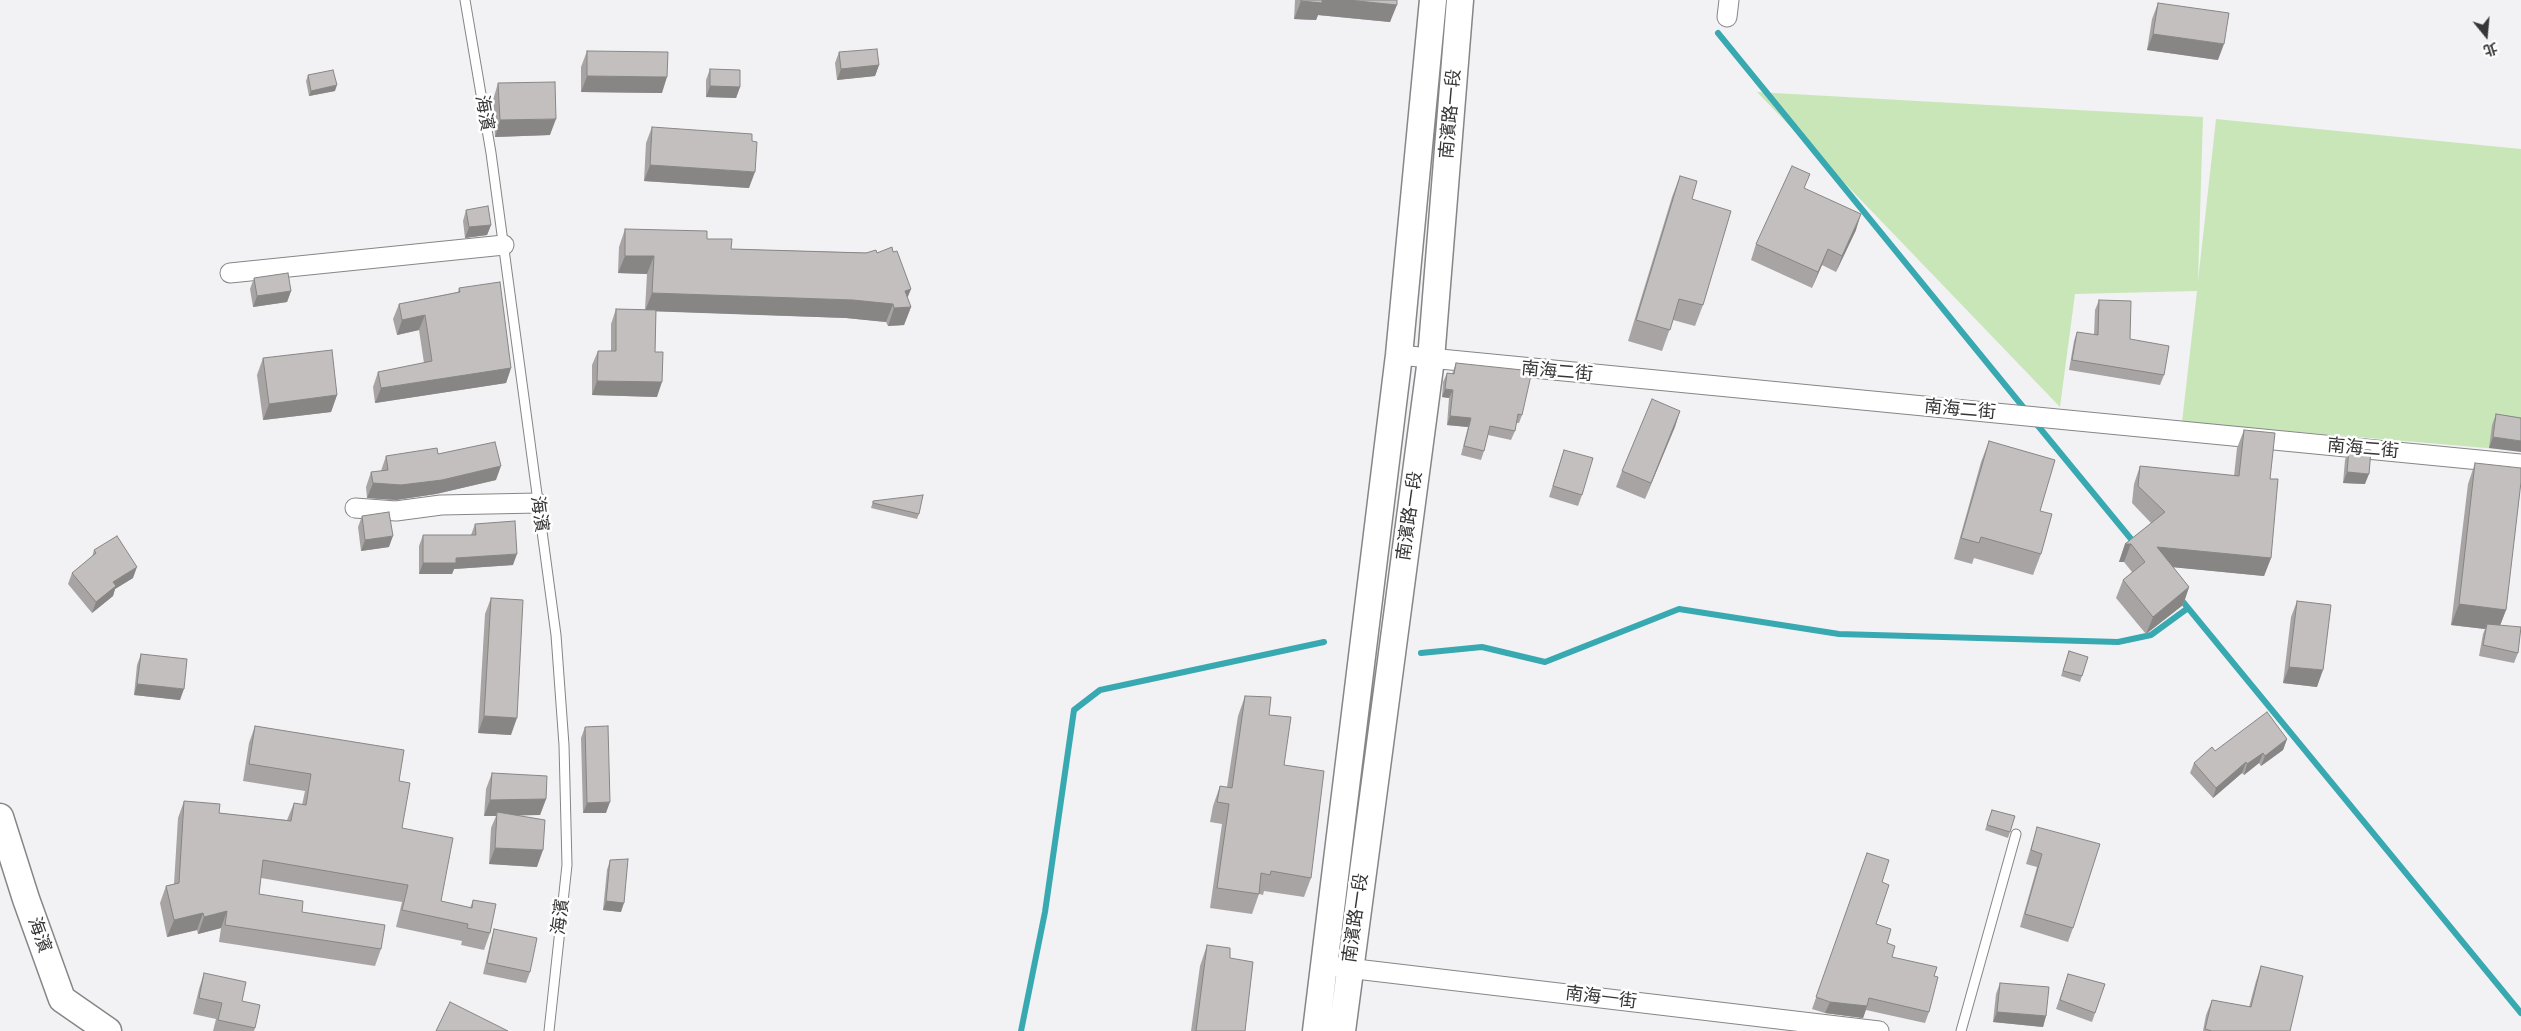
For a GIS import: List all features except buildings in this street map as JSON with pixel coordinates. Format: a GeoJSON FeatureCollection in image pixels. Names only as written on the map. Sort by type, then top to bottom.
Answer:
{"type":"FeatureCollection","features":[{"type":"Feature","properties":{"kind":"main road","name":"南濱路一段"},"geometry":{"type":"LineString","coordinates":[[1316,1031],[1399,355],[1433,0]]}},
{"type":"Feature","properties":{"kind":"main road","name":"南濱路一段"},"geometry":{"type":"LineString","coordinates":[[1342,1031],[1431,359],[1460,0]]}},
{"type":"Feature","properties":{"kind":"main road","name":"海濱"},"geometry":{"type":"LineString","coordinates":[[0,817],[26,899],[62,998],[108,1031]]}},
{"type":"Feature","properties":{"kind":"street"},"geometry":{"type":"LineString","coordinates":[[230,273],[504,246]]}},
{"type":"Feature","properties":{"kind":"street","name":"南海二街"},"geometry":{"type":"LineString","coordinates":[[1399,355],[2521,464]]}},
{"type":"Feature","properties":{"kind":"street"},"geometry":{"type":"LineString","coordinates":[[355,508],[396,511],[441,505],[538,503]]}},
{"type":"Feature","properties":{"kind":"street","name":"南海一街"},"geometry":{"type":"LineString","coordinates":[[1323,964],[1349,969],[1879,1031]]}},
{"type":"Feature","properties":{"kind":"lane","name":"海濱"},"geometry":{"type":"LineString","coordinates":[[465,0],[491,153],[556,635],[565,766],[567,865],[549,1031]]}},
{"type":"Feature","properties":{"kind":"lane"},"geometry":{"type":"LineString","coordinates":[[1961,1031],[2016,834]]}},
{"type":"Feature","properties":{"kind":"green space"},"geometry":{"type":"Polygon","coordinates":[[[1757,92],[2203,117],[2198,281],[2216,119],[2521,149],[2521,451],[2182,422],[2197,291],[2075,294],[2060,407],[1757,92]]]}},
{"type":"Feature","properties":{"kind":"waterway"},"geometry":{"type":"LineString","coordinates":[[1718,33],[2028,413]]}},
{"type":"Feature","properties":{"kind":"waterway"},"geometry":{"type":"LineString","coordinates":[[2034,421],[2136,545]]}},
{"type":"Feature","properties":{"kind":"waterway"},"geometry":{"type":"LineString","coordinates":[[2179,597],[2521,1013]]}},
{"type":"Feature","properties":{"kind":"waterway"},"geometry":{"type":"LineString","coordinates":[[1421,653],[1482,647],[1545,662],[1679,609],[1839,634],[2118,642],[2151,635],[2188,608]]}},
{"type":"Feature","properties":{"kind":"waterway"},"geometry":{"type":"LineString","coordinates":[[1021,1031],[1045,912],[1074,710],[1100,690],[1324,642]]}}]}
